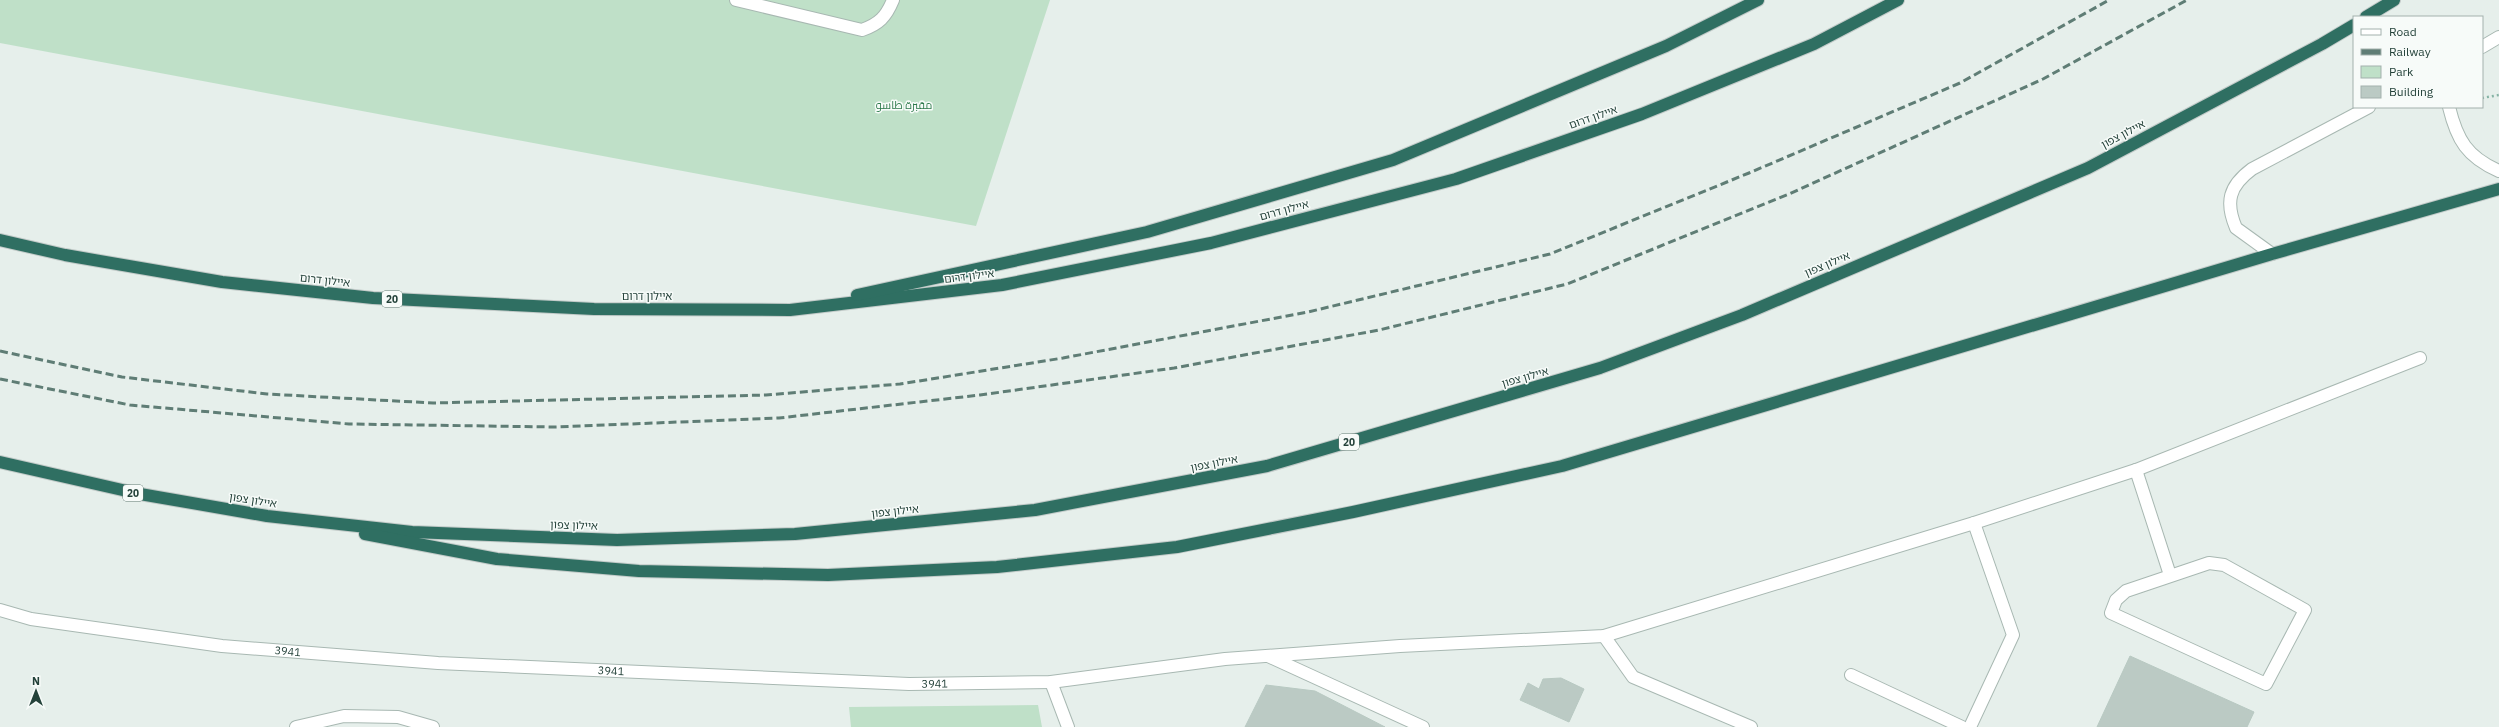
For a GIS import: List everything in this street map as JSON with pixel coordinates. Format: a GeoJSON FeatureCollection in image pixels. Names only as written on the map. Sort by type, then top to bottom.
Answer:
{"type":"FeatureCollection","features":[{"type":"Feature","properties":{"kind":"highway"},"geometry":{"type":"LineString","coordinates":[[790,310],[1147,232],[1393,160],[1666,46],[1758,0]]}},
{"type":"Feature","properties":{"kind":"highway","name":"איילון דרום"},"geometry":{"type":"LineString","coordinates":[[0,240],[65,255],[222,282],[373,298],[594,309],[790,310],[1010,284],[1211,243],[1456,179],[1642,114],[1807,47],[1898,0]]}},
{"type":"Feature","properties":{"kind":"highway"},"geometry":{"type":"LineString","coordinates":[[2368,16],[2394,0]]}},
{"type":"Feature","properties":{"kind":"highway","name":"איילון צפון"},"geometry":{"type":"LineString","coordinates":[[0,462],[140,494],[267,516],[412,532],[617,540],[795,534],[1035,510],[1267,466],[1600,368],[1742,315],[2088,168],[2322,44],[2353,26]]}},
{"type":"Feature","properties":{"kind":"highway"},"geometry":{"type":"LineString","coordinates":[[267,516],[497,559],[639,571],[828,574],[989,568],[1177,547],[1353,512],[1562,466],[2272,254],[2499,189]]}},
{"type":"Feature","properties":{"kind":"street"},"geometry":{"type":"LineString","coordinates":[[736,0],[862,30],[876,26],[884,18],[893,0]]}},
{"type":"Feature","properties":{"kind":"street"},"geometry":{"type":"LineString","coordinates":[[2483,46],[2499,37]]}},
{"type":"Feature","properties":{"kind":"street"},"geometry":{"type":"LineString","coordinates":[[2272,254],[2236,228],[2230,204],[2232,190],[2239,179],[2252,169],[2367,108]]}},
{"type":"Feature","properties":{"kind":"street"},"geometry":{"type":"LineString","coordinates":[[2449,108],[2458,138],[2467,150],[2479,161],[2499,171]]}},
{"type":"Feature","properties":{"kind":"street","name":"3941"},"geometry":{"type":"LineString","coordinates":[[0,610],[31,619],[222,646],[438,663],[909,684],[1051,682],[1225,659],[1400,646],[1604,636],[1974,523],[2136,470],[2420,358]]}},
{"type":"Feature","properties":{"kind":"street"},"geometry":{"type":"LineString","coordinates":[[2136,470],[2170,575]]}},
{"type":"Feature","properties":{"kind":"street"},"geometry":{"type":"LineString","coordinates":[[1970,727],[2013,635],[1974,523]]}},
{"type":"Feature","properties":{"kind":"street"},"geometry":{"type":"LineString","coordinates":[[2210,563],[2224,565],[2305,610],[2266,684],[2111,613],[2116,600],[2126,591],[2170,575],[2210,563]]}},
{"type":"Feature","properties":{"kind":"street"},"geometry":{"type":"LineString","coordinates":[[1604,636],[1632,677],[1750,727]]}},
{"type":"Feature","properties":{"kind":"street"},"geometry":{"type":"LineString","coordinates":[[1267,656],[1423,727]]}},
{"type":"Feature","properties":{"kind":"street"},"geometry":{"type":"LineString","coordinates":[[1851,675],[1962,727]]}},
{"type":"Feature","properties":{"kind":"street"},"geometry":{"type":"LineString","coordinates":[[1051,682],[1068,727]]}},
{"type":"Feature","properties":{"kind":"street"},"geometry":{"type":"LineString","coordinates":[[296,727],[352,716],[398,717],[433,727]]}},
{"type":"Feature","properties":{"kind":"path"},"geometry":{"type":"LineString","coordinates":[[2483,98],[2499,95]]}},
{"type":"Feature","properties":{"kind":"green space","name":"مقبرة طاسو"},"geometry":{"type":"Polygon","coordinates":[[[0,0],[1050,0],[976,226],[0,43],[0,0]]]}},
{"type":"Feature","properties":{"kind":"green space"},"geometry":{"type":"Polygon","coordinates":[[[1038,705],[1042,727],[851,727],[849,707],[1038,705]]]}},
{"type":"Feature","properties":{"kind":"building"},"geometry":{"type":"Polygon","coordinates":[[[2130,656],[2254,712],[2247,727],[2097,727],[2130,656]]]}},
{"type":"Feature","properties":{"kind":"building"},"geometry":{"type":"Polygon","coordinates":[[[1561,678],[1584,689],[1569,722],[1520,700],[1528,683],[1539,689],[1543,679],[1561,678]]]}},
{"type":"Feature","properties":{"kind":"building"},"geometry":{"type":"Polygon","coordinates":[[[1266,685],[1315,691],[1385,727],[1245,727],[1266,685]]]}},
{"type":"Feature","properties":{"kind":"railway"},"geometry":{"type":"LineString","coordinates":[[0,351],[122,377],[267,394],[433,403],[766,395],[900,384],[1063,358],[1308,312],[1550,254],[1749,173],[1960,83],[2109,0]]}},
{"type":"Feature","properties":{"kind":"railway"},"geometry":{"type":"LineString","coordinates":[[0,379],[130,405],[349,424],[555,427],[779,418],[980,395],[1174,368],[1379,330],[1567,284],[1789,194],[2043,79],[2187,0]]}}]}
